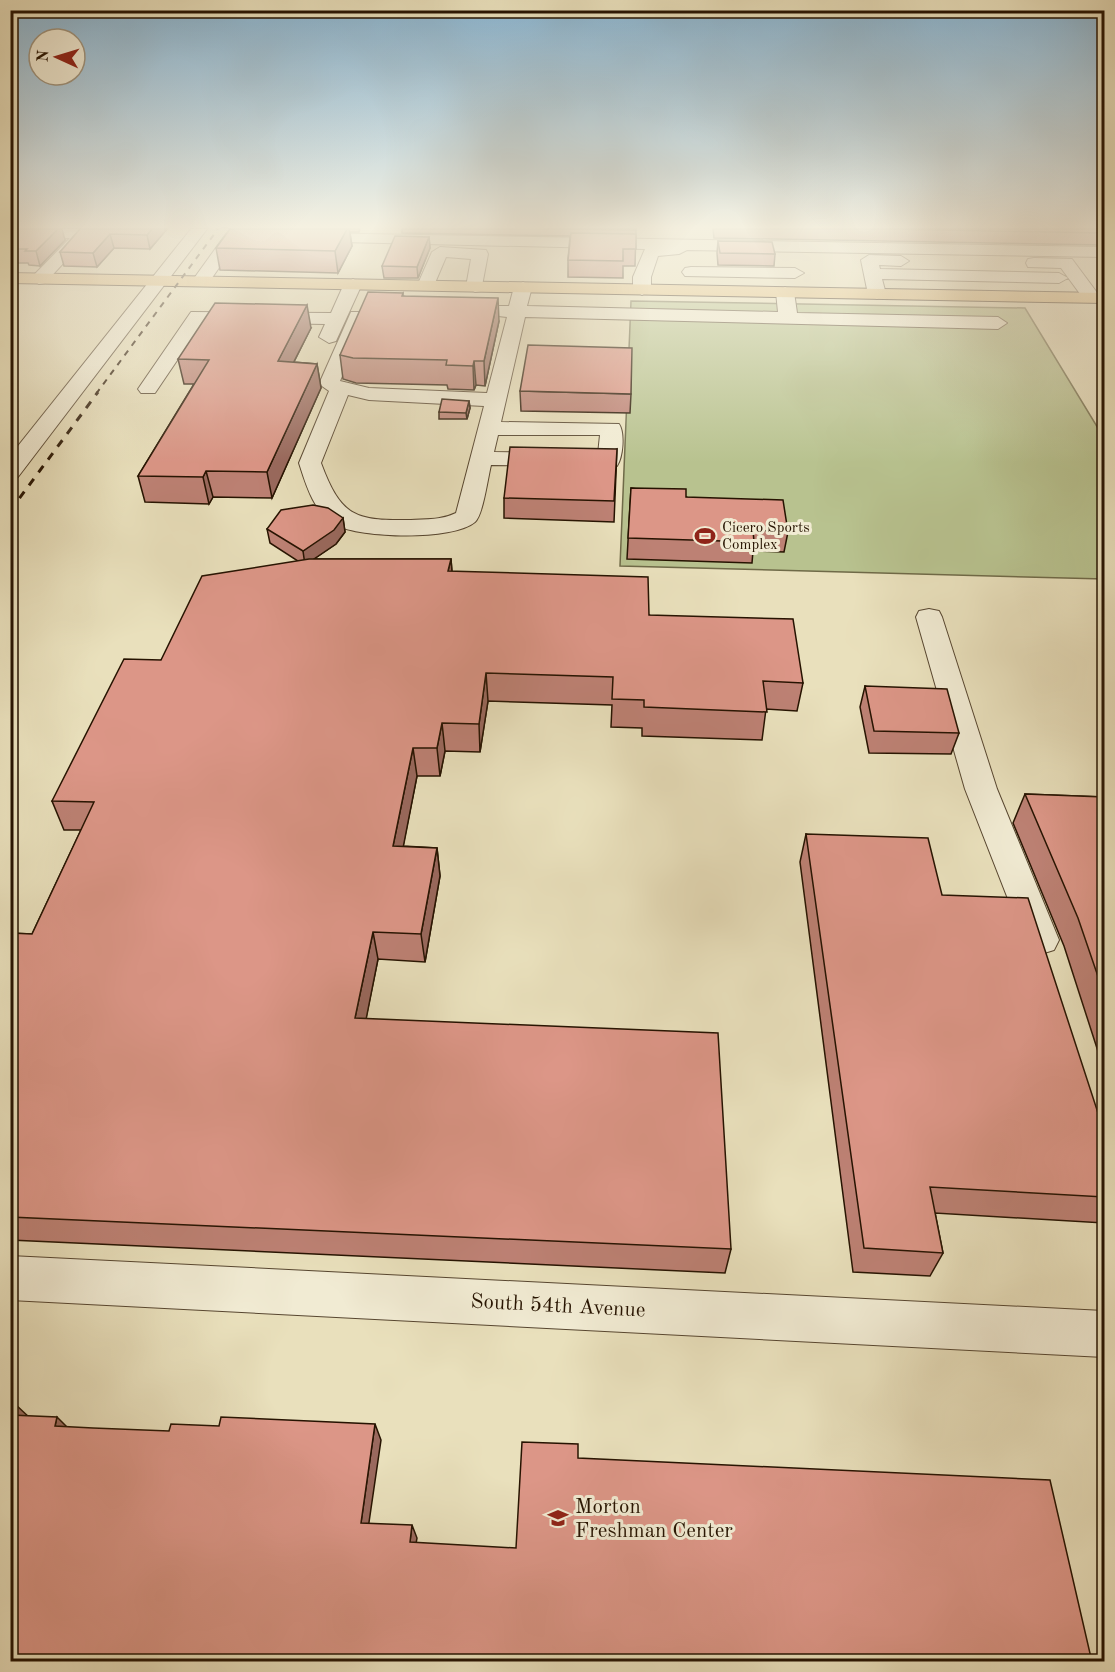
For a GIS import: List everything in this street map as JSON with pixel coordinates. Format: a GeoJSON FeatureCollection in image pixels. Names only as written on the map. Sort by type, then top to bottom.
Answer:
{"type":"FeatureCollection","features":[{"type":"Feature","properties":{"kind":"street"},"geometry":{"type":"LineString","coordinates":[[10,472],[139,307]]}},
{"type":"Feature","properties":{"kind":"street"},"geometry":{"type":"LineString","coordinates":[[311,380],[337,319],[346,307]]}},
{"type":"Feature","properties":{"kind":"street"},"geometry":{"type":"LineString","coordinates":[[367,307],[329,384],[340,389],[414,398],[496,400]]}},
{"type":"Feature","properties":{"kind":"street"},"geometry":{"type":"LineString","coordinates":[[340,389],[310,463],[324,500],[346,523],[366,528],[453,525],[467,517],[496,400],[518,331],[521,307]]}},
{"type":"Feature","properties":{"kind":"street"},"geometry":{"type":"LineString","coordinates":[[787,307],[788,318]]}},
{"type":"Feature","properties":{"kind":"street"},"geometry":{"type":"LineString","coordinates":[[472,311],[518,331],[788,318],[998,323],[987,307]]}},
{"type":"Feature","properties":{"kind":"street"},"geometry":{"type":"LineString","coordinates":[[148,389],[198,316],[337,319]]}},
{"type":"Feature","properties":{"kind":"street"},"geometry":{"type":"LineString","coordinates":[[518,331],[531,351]]}},
{"type":"Feature","properties":{"kind":"street"},"geometry":{"type":"LineString","coordinates":[[567,332],[622,332]]}},
{"type":"Feature","properties":{"kind":"street"},"geometry":{"type":"LineString","coordinates":[[482,458],[609,461],[611,429],[489,428]]}},
{"type":"Feature","properties":{"kind":"street"},"geometry":{"type":"LineString","coordinates":[[929,617],[981,789],[1051,970]]}},
{"type":"Feature","properties":{"kind":"street","name":"South 54th Avenue"},"geometry":{"type":"LineString","coordinates":[[10,1278],[1104,1334]]}},
{"type":"Feature","properties":{"kind":"green space","name":"Cicero Sports Complex"},"geometry":{"type":"Polygon","coordinates":[[[631,307],[1025,308],[1104,438],[1104,579],[620,566],[631,307]]]}},
{"type":"Feature","properties":{"kind":"building"},"geometry":{"type":"Polygon","coordinates":[[[212,307],[306,307],[278,361],[317,364],[267,472],[206,471],[203,477],[138,476],[209,360],[178,359],[212,307]]]}},
{"type":"Feature","properties":{"kind":"building"},"geometry":{"type":"Polygon","coordinates":[[[361,307],[496,307],[484,361],[474,361],[473,366],[446,365],[447,360],[353,358],[340,355],[361,307]]]}},
{"type":"Feature","properties":{"kind":"building"},"geometry":{"type":"Polygon","coordinates":[[[528,345],[632,348],[631,394],[520,391],[528,345]]]}},
{"type":"Feature","properties":{"kind":"building"},"geometry":{"type":"Polygon","coordinates":[[[442,399],[469,401],[466,413],[439,412],[442,399]]]}},
{"type":"Feature","properties":{"kind":"building"},"geometry":{"type":"Polygon","coordinates":[[[510,447],[617,449],[614,501],[504,498],[510,447]]]}},
{"type":"Feature","properties":{"kind":"building"},"geometry":{"type":"Polygon","coordinates":[[[631,488],[686,489],[686,497],[783,500],[788,532],[753,530],[754,542],[628,538],[631,488]]]}},
{"type":"Feature","properties":{"kind":"building"},"geometry":{"type":"Polygon","coordinates":[[[313,505],[328,508],[343,518],[334,530],[303,551],[267,529],[281,510],[313,505]]]}},
{"type":"Feature","properties":{"kind":"building"},"geometry":{"type":"Polygon","coordinates":[[[309,559],[451,559],[448,571],[648,577],[649,615],[793,619],[803,683],[763,681],[767,712],[644,707],[644,700],[612,699],[613,677],[486,673],[479,724],[442,723],[437,748],[413,748],[393,846],[437,848],[421,934],[373,932],[355,1018],[718,1033],[731,1249],[10,1217],[10,933],[32,934],[94,802],[52,801],[124,659],[161,660],[202,576],[309,559]]]}},
{"type":"Feature","properties":{"kind":"building"},"geometry":{"type":"Polygon","coordinates":[[[865,686],[947,689],[959,733],[874,731],[865,686]]]}},
{"type":"Feature","properties":{"kind":"building"},"geometry":{"type":"Polygon","coordinates":[[[1025,794],[1104,797],[1104,994],[1078,918],[1025,794]]]}},
{"type":"Feature","properties":{"kind":"building"},"geometry":{"type":"Polygon","coordinates":[[[806,834],[928,838],[942,895],[1028,898],[1098,1113],[1104,1125],[1104,1197],[930,1187],[943,1253],[864,1248],[806,834]]]}},
{"type":"Feature","properties":{"kind":"building","name":"Morton Freshman Center"},"geometry":{"type":"Polygon","coordinates":[[[10,1403],[15,1404],[11,1415],[57,1417],[55,1426],[169,1431],[171,1424],[219,1426],[221,1417],[375,1424],[361,1523],[412,1525],[410,1542],[516,1548],[522,1442],[578,1444],[578,1458],[1050,1480],[1092,1662],[10,1662],[10,1403]]]}},
{"type":"Feature","properties":{"kind":"railway"},"geometry":{"type":"LineString","coordinates":[[96,394],[160,307]]}},
{"type":"Feature","properties":{"kind":"railway"},"geometry":{"type":"LineString","coordinates":[[10,511],[98,392]]}},
{"type":"Feature","properties":{"kind":"place","name":"Cicero Sports Complex"},"geometry":{"type":"Point","coordinates":[705,536]}},
{"type":"Feature","properties":{"kind":"place","name":"Morton Freshman Center"},"geometry":{"type":"Point","coordinates":[558,1518]}}]}
